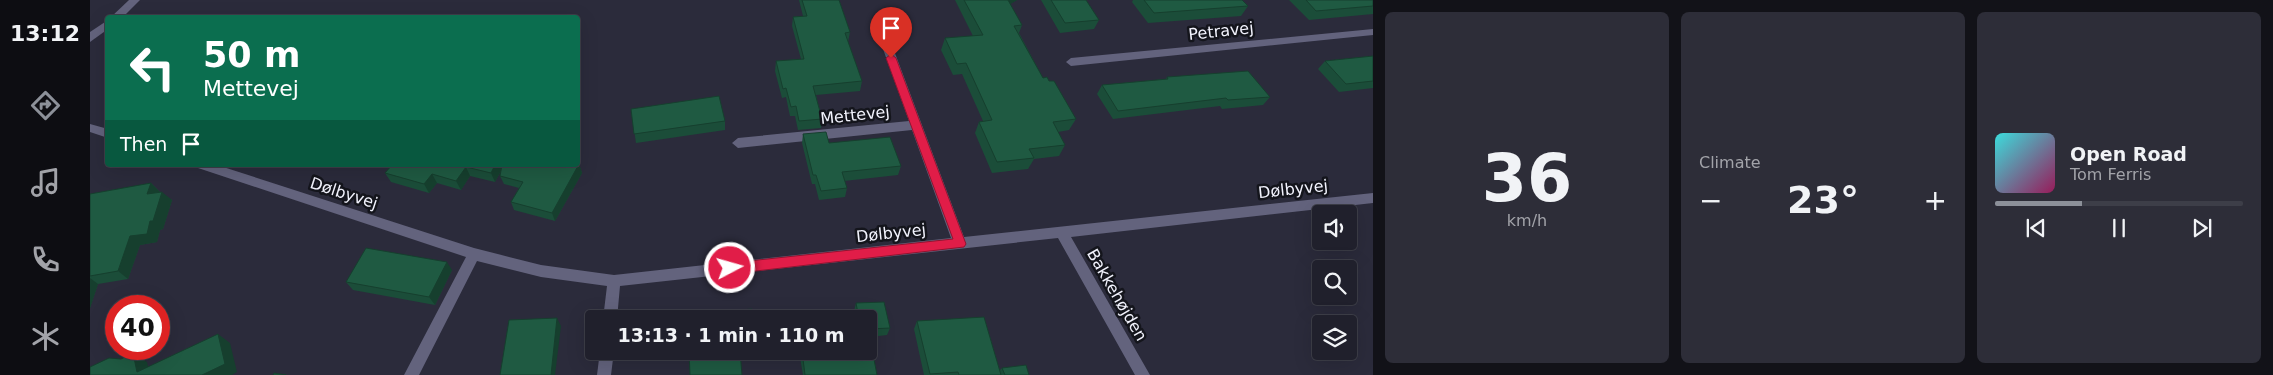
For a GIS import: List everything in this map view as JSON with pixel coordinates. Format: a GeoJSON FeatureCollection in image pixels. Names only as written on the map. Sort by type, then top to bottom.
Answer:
{"type":"FeatureCollection","features":[{"type":"Feature","properties":{"kind":"street"},"geometry":{"type":"LineString","coordinates":[[118,15],[135,0]]}},
{"type":"Feature","properties":{"kind":"street","name":"Mettevej"},"geometry":{"type":"LineString","coordinates":[[879,24],[960,244]]}},
{"type":"Feature","properties":{"kind":"street"},"geometry":{"type":"LineString","coordinates":[[90,38],[105,26]]}},
{"type":"Feature","properties":{"kind":"street","name":"Petravej"},"geometry":{"type":"LineString","coordinates":[[1071,62],[1373,32]]}},
{"type":"Feature","properties":{"kind":"street","name":"Mettevej"},"geometry":{"type":"LineString","coordinates":[[738,143],[916,125]]}},
{"type":"Feature","properties":{"kind":"street"},"geometry":{"type":"LineString","coordinates":[[90,128],[105,133]]}},
{"type":"Feature","properties":{"kind":"street","name":"Dølbyvej"},"geometry":{"type":"LineString","coordinates":[[208,167],[474,254],[541,271],[614,281],[1373,198]]}},
{"type":"Feature","properties":{"kind":"street","name":"Bakkehøjden"},"geometry":{"type":"LineString","coordinates":[[1061,232],[1143,375]]}},
{"type":"Feature","properties":{"kind":"street"},"geometry":{"type":"LineString","coordinates":[[411,375],[474,254]]}},
{"type":"Feature","properties":{"kind":"street"},"geometry":{"type":"LineString","coordinates":[[611,310],[614,281]]}},
{"type":"Feature","properties":{"kind":"street"},"geometry":{"type":"LineString","coordinates":[[604,375],[606,360]]}},
{"type":"Feature","properties":{"kind":"building"},"geometry":{"type":"Polygon","coordinates":[[[802,0],[839,0],[850,32],[845,33],[862,81],[813,86],[822,119],[799,121],[796,106],[791,107],[786,88],[783,89],[776,61],[804,59],[793,17],[807,16],[802,0]]]}},
{"type":"Feature","properties":{"kind":"building"},"geometry":{"type":"Polygon","coordinates":[[[964,0],[1008,0],[1022,25],[1014,26],[1043,78],[1047,77],[1049,81],[1054,81],[1076,119],[1053,122],[1065,145],[1029,149],[1034,158],[997,162],[979,122],[992,120],[966,63],[957,64],[945,38],[983,35],[964,0]]]}},
{"type":"Feature","properties":{"kind":"building"},"geometry":{"type":"Polygon","coordinates":[[[1051,0],[1086,0],[1099,20],[1065,23],[1051,0]]]}},
{"type":"Feature","properties":{"kind":"building"},"geometry":{"type":"Polygon","coordinates":[[[1144,0],[1242,0],[1248,6],[1154,13],[1144,0]]]}},
{"type":"Feature","properties":{"kind":"building"},"geometry":{"type":"Polygon","coordinates":[[[1306,0],[1373,0],[1373,6],[1316,11],[1306,0]]]}},
{"type":"Feature","properties":{"kind":"building"},"geometry":{"type":"Polygon","coordinates":[[[1373,56],[1373,81],[1346,84],[1325,61],[1373,56]]]}},
{"type":"Feature","properties":{"kind":"building"},"geometry":{"type":"Polygon","coordinates":[[[1248,71],[1270,97],[1228,100],[1226,98],[1118,111],[1102,85],[1168,79],[1167,77],[1248,71]]]}},
{"type":"Feature","properties":{"kind":"building"},"geometry":{"type":"Polygon","coordinates":[[[719,96],[725,121],[634,134],[631,109],[719,96]]]}},
{"type":"Feature","properties":{"kind":"building"},"geometry":{"type":"Polygon","coordinates":[[[826,132],[829,143],[890,137],[901,166],[842,172],[847,188],[821,191],[816,175],[813,175],[803,134],[826,132]]]}},
{"type":"Feature","properties":{"kind":"building"},"geometry":{"type":"Polygon","coordinates":[[[390,167],[466,167],[456,181],[432,174],[424,184],[385,173],[390,167]]]}},
{"type":"Feature","properties":{"kind":"building"},"geometry":{"type":"Polygon","coordinates":[[[466,167],[494,167],[491,173],[466,167]]]}},
{"type":"Feature","properties":{"kind":"building"},"geometry":{"type":"Polygon","coordinates":[[[502,167],[577,167],[552,213],[511,202],[523,182],[500,176],[502,167]]]}},
{"type":"Feature","properties":{"kind":"building"},"geometry":{"type":"Polygon","coordinates":[[[151,183],[147,194],[162,192],[153,221],[150,221],[147,234],[130,236],[118,271],[90,276],[90,194],[151,183]]]}},
{"type":"Feature","properties":{"kind":"building"},"geometry":{"type":"Polygon","coordinates":[[[366,248],[447,262],[429,297],[346,282],[366,248]]]}},
{"type":"Feature","properties":{"kind":"building"},"geometry":{"type":"Polygon","coordinates":[[[884,302],[890,328],[877,329],[877,310],[857,310],[856,303],[884,302]]]}},
{"type":"Feature","properties":{"kind":"building"},"geometry":{"type":"Polygon","coordinates":[[[984,317],[1001,375],[959,375],[958,372],[930,374],[917,321],[984,317]]]}},
{"type":"Feature","properties":{"kind":"building"},"geometry":{"type":"Polygon","coordinates":[[[557,318],[551,375],[500,375],[509,320],[557,318]]]}},
{"type":"Feature","properties":{"kind":"building"},"geometry":{"type":"Polygon","coordinates":[[[218,334],[225,364],[202,375],[90,375],[90,367],[105,360],[134,360],[137,372],[163,360],[170,360],[170,357],[218,334]]]}},
{"type":"Feature","properties":{"kind":"building"},"geometry":{"type":"Polygon","coordinates":[[[689,360],[741,360],[742,375],[690,375],[689,360]]]}},
{"type":"Feature","properties":{"kind":"building"},"geometry":{"type":"Polygon","coordinates":[[[803,360],[874,360],[877,375],[805,375],[803,360]]]}},
{"type":"Feature","properties":{"kind":"building"},"geometry":{"type":"Polygon","coordinates":[[[1026,365],[1029,375],[1005,375],[1002,368],[1026,365]]]}},
{"type":"Feature","properties":{"kind":"route"},"geometry":{"type":"LineString","coordinates":[[730,268],[960,244],[891,58]]}}]}
